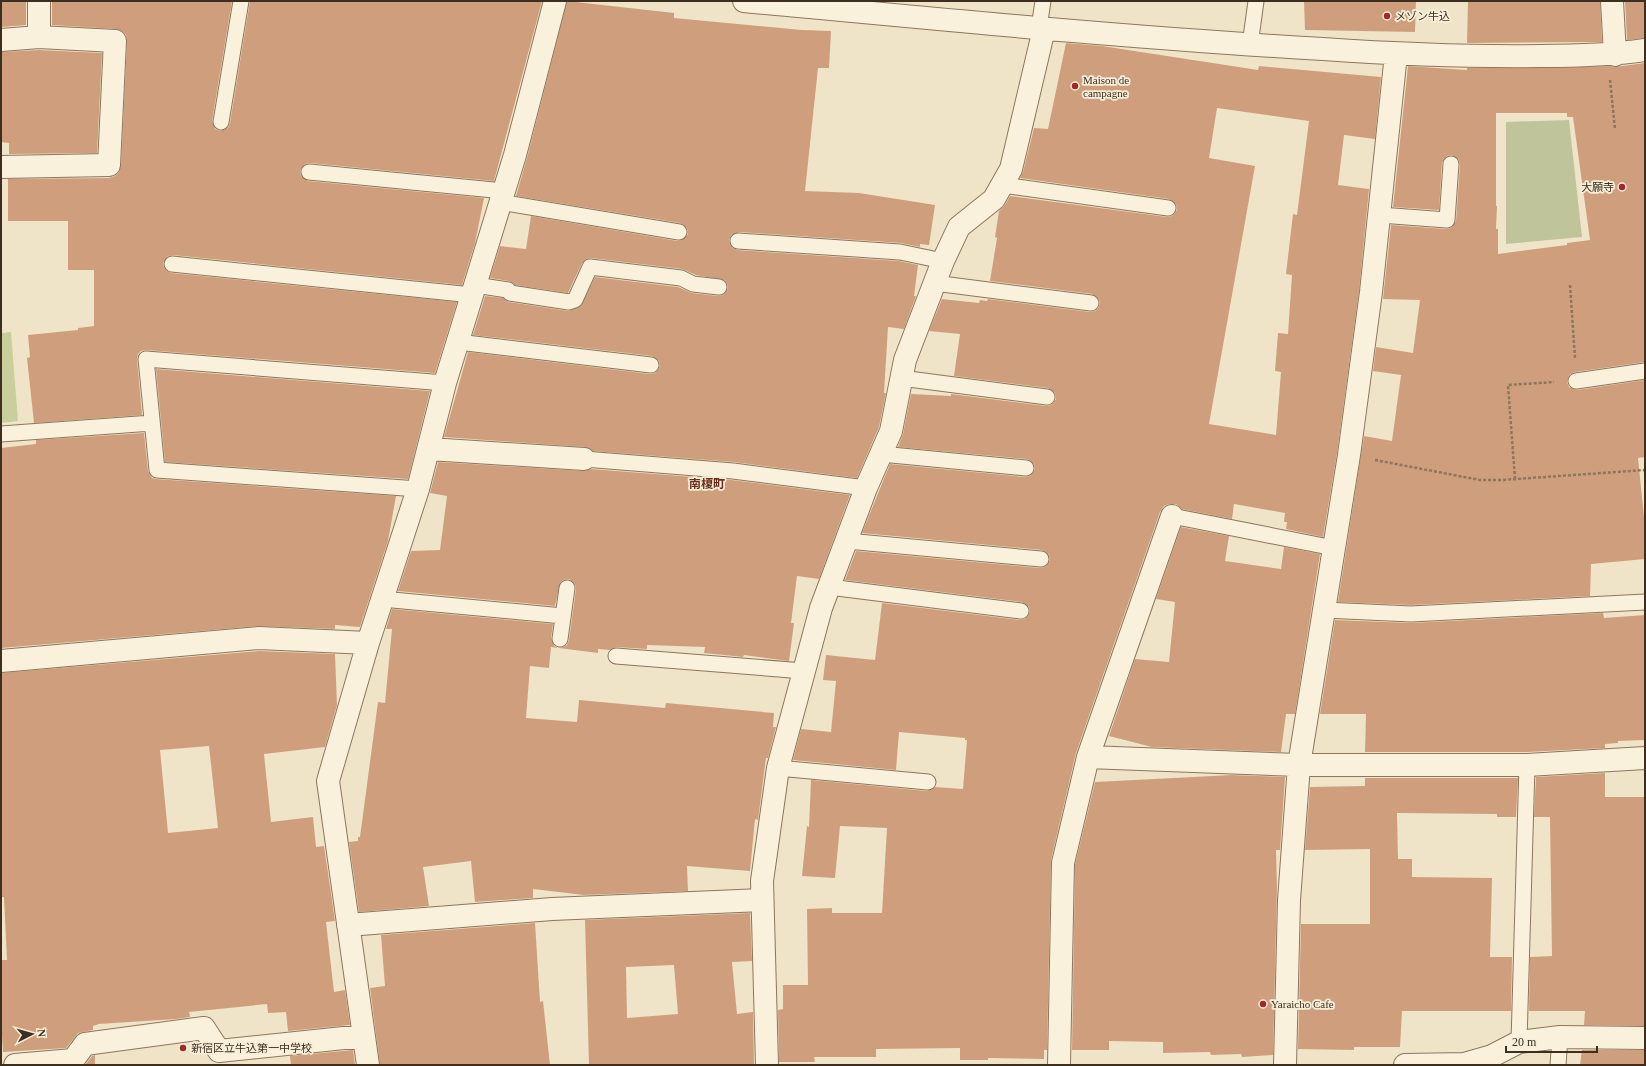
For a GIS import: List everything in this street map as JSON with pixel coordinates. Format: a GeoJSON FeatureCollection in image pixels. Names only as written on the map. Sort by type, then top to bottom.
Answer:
{"type":"FeatureCollection","features":[{"type":"Feature","properties":{"kind":"street"},"geometry":{"type":"LineString","coordinates":[[39,1],[39,37]]}},
{"type":"Feature","properties":{"kind":"street"},"geometry":{"type":"LineString","coordinates":[[368,1065],[328,781],[368,643],[418,489],[445,382],[515,155],[555,1]]}},
{"type":"Feature","properties":{"kind":"street"},"geometry":{"type":"LineString","coordinates":[[744,1],[835,5],[1041,28],[1250,45],[1396,54],[1496,57],[1611,55],[1645,50]]}},
{"type":"Feature","properties":{"kind":"street"},"geometry":{"type":"LineString","coordinates":[[1611,55],[1612,1]]}},
{"type":"Feature","properties":{"kind":"street"},"geometry":{"type":"LineString","coordinates":[[767,1065],[762,882],[778,768],[821,608],[866,488],[891,431],[905,360],[942,261],[959,228],[994,199],[1011,169],[1041,28]]}},
{"type":"Feature","properties":{"kind":"street"},"geometry":{"type":"LineString","coordinates":[[1,40],[39,37],[115,41],[109,165],[1,167]]}},
{"type":"Feature","properties":{"kind":"street"},"geometry":{"type":"LineString","coordinates":[[1285,1065],[1289,900],[1299,765],[1349,455],[1371,292],[1396,54]]}},
{"type":"Feature","properties":{"kind":"street"},"geometry":{"type":"LineString","coordinates":[[429,449],[584,460]]}},
{"type":"Feature","properties":{"kind":"street"},"geometry":{"type":"LineString","coordinates":[[1059,1065],[1063,863],[1088,757],[1172,516]]}},
{"type":"Feature","properties":{"kind":"street"},"geometry":{"type":"LineString","coordinates":[[1,661],[259,638],[368,643]]}},
{"type":"Feature","properties":{"kind":"street"},"geometry":{"type":"LineString","coordinates":[[1088,757],[1299,765],[1527,765],[1645,758]]}},
{"type":"Feature","properties":{"kind":"street"},"geometry":{"type":"LineString","coordinates":[[348,925],[552,909],[762,900]]}},
{"type":"Feature","properties":{"kind":"street"},"geometry":{"type":"LineString","coordinates":[[15,1065],[73,1060],[85,1044],[204,1028],[219,1051],[363,1036]]}},
{"type":"Feature","properties":{"kind":"street"},"geometry":{"type":"LineString","coordinates":[[1405,1065],[1464,1064],[1492,1056],[1518,1042],[1560,1037],[1645,1038]]}},
{"type":"Feature","properties":{"kind":"lane"},"geometry":{"type":"LineString","coordinates":[[221,122],[241,1]]}},
{"type":"Feature","properties":{"kind":"lane"},"geometry":{"type":"LineString","coordinates":[[1041,28],[1043,1]]}},
{"type":"Feature","properties":{"kind":"lane"},"geometry":{"type":"LineString","coordinates":[[1250,45],[1256,1]]}},
{"type":"Feature","properties":{"kind":"lane"},"geometry":{"type":"LineString","coordinates":[[1380,215],[1447,220],[1452,164]]}},
{"type":"Feature","properties":{"kind":"lane"},"geometry":{"type":"LineString","coordinates":[[308,172],[502,197],[679,232]]}},
{"type":"Feature","properties":{"kind":"lane"},"geometry":{"type":"LineString","coordinates":[[1002,185],[1168,208]]}},
{"type":"Feature","properties":{"kind":"lane"},"geometry":{"type":"LineString","coordinates":[[738,241],[900,252],[942,261]]}},
{"type":"Feature","properties":{"kind":"lane"},"geometry":{"type":"LineString","coordinates":[[172,264],[474,290],[508,290],[510,293],[569,302],[575,300],[590,268],[680,278],[693,284],[719,287]]}},
{"type":"Feature","properties":{"kind":"lane"},"geometry":{"type":"LineString","coordinates":[[934,283],[1091,303]]}},
{"type":"Feature","properties":{"kind":"lane"},"geometry":{"type":"LineString","coordinates":[[458,342],[651,365]]}},
{"type":"Feature","properties":{"kind":"lane"},"geometry":{"type":"LineString","coordinates":[[418,489],[157,470],[146,359],[445,382]]}},
{"type":"Feature","properties":{"kind":"lane"},"geometry":{"type":"LineString","coordinates":[[1576,381],[1645,371]]}},
{"type":"Feature","properties":{"kind":"lane"},"geometry":{"type":"LineString","coordinates":[[901,378],[1047,397]]}},
{"type":"Feature","properties":{"kind":"lane"},"geometry":{"type":"LineString","coordinates":[[1,434],[152,423]]}},
{"type":"Feature","properties":{"kind":"lane"},"geometry":{"type":"LineString","coordinates":[[881,454],[1026,468]]}},
{"type":"Feature","properties":{"kind":"lane"},"geometry":{"type":"LineString","coordinates":[[584,460],[733,471],[866,488]]}},
{"type":"Feature","properties":{"kind":"lane"},"geometry":{"type":"LineString","coordinates":[[1172,516],[1334,548]]}},
{"type":"Feature","properties":{"kind":"lane"},"geometry":{"type":"LineString","coordinates":[[847,541],[1041,560]]}},
{"type":"Feature","properties":{"kind":"lane"},"geometry":{"type":"LineString","coordinates":[[829,587],[1021,611]]}},
{"type":"Feature","properties":{"kind":"lane"},"geometry":{"type":"LineString","coordinates":[[560,639],[566,588]]}},
{"type":"Feature","properties":{"kind":"lane"},"geometry":{"type":"LineString","coordinates":[[382,599],[563,616]]}},
{"type":"Feature","properties":{"kind":"lane"},"geometry":{"type":"LineString","coordinates":[[1324,610],[1411,614],[1645,602]]}},
{"type":"Feature","properties":{"kind":"lane"},"geometry":{"type":"LineString","coordinates":[[616,656],[804,671]]}},
{"type":"Feature","properties":{"kind":"lane"},"geometry":{"type":"LineString","coordinates":[[1518,1042],[1527,765]]}},
{"type":"Feature","properties":{"kind":"lane"},"geometry":{"type":"LineString","coordinates":[[778,768],[928,782]]}},
{"type":"Feature","properties":{"kind":"lane"},"geometry":{"type":"LineString","coordinates":[[1558,1065],[1560,1037]]}},
{"type":"Feature","properties":{"kind":"path"},"geometry":{"type":"LineString","coordinates":[[1611,55],[1615,129]]}},
{"type":"Feature","properties":{"kind":"path"},"geometry":{"type":"LineString","coordinates":[[1515,479],[1508,385],[1576,381],[1570,285]]}},
{"type":"Feature","properties":{"kind":"path"},"geometry":{"type":"LineString","coordinates":[[1349,455],[1480,480],[1645,470]]}},
{"type":"Feature","properties":{"kind":"green space"},"geometry":{"type":"Polygon","coordinates":[[[1569,120],[1582,237],[1506,244],[1506,122],[1569,120]]]}},
{"type":"Feature","properties":{"kind":"green space"},"geometry":{"type":"Polygon","coordinates":[[[11,332],[18,421],[1,423],[1,333],[11,332]]]}},
{"type":"Feature","properties":{"kind":"building"},"geometry":{"type":"Polygon","coordinates":[[[1,1],[26,1],[26,25],[1,27],[1,1]]]}},
{"type":"Feature","properties":{"kind":"building"},"geometry":{"type":"Polygon","coordinates":[[[52,1],[232,1],[212,121],[215,129],[220,131],[228,128],[230,123],[250,1],[542,1],[494,181],[310,163],[305,164],[300,171],[301,176],[308,181],[484,198],[475,243],[462,285],[173,255],[168,256],[163,263],[164,268],[171,273],[457,302],[435,373],[146,350],[141,351],[138,354],[137,359],[142,415],[34,423],[27,358],[30,357],[28,335],[78,330],[78,328],[94,326],[94,270],[68,270],[68,221],[8,221],[8,179],[109,178],[115,176],[119,172],[121,166],[127,42],[126,35],[122,31],[116,29],[52,25],[52,1]]]}},
{"type":"Feature","properties":{"kind":"building"},"geometry":{"type":"Polygon","coordinates":[[[567,1],[674,13],[674,18],[802,30],[831,31],[829,68],[818,68],[805,191],[859,193],[935,205],[929,245],[920,244],[920,247],[901,243],[739,232],[731,236],[729,241],[733,248],[737,250],[899,261],[918,265],[914,296],[916,296],[904,329],[888,327],[884,393],[886,393],[879,427],[857,478],[734,462],[593,451],[585,447],[444,437],[468,352],[650,374],[655,373],[660,366],[659,361],[652,356],[473,335],[485,296],[503,298],[509,302],[568,311],[581,306],[595,277],[678,287],[692,293],[718,296],[723,295],[728,288],[724,280],[696,275],[682,269],[591,258],[586,259],[582,263],[568,293],[515,285],[509,281],[490,278],[500,246],[526,249],[531,216],[678,241],[682,240],[688,234],[687,228],[680,223],[516,196],[567,1]]]}},
{"type":"Feature","properties":{"kind":"building"},"geometry":{"type":"Polygon","coordinates":[[[1304,1],[1416,1],[1415,32],[1305,30],[1304,1]]]}},
{"type":"Feature","properties":{"kind":"building"},"geometry":{"type":"Polygon","coordinates":[[[1468,1],[1600,1],[1602,42],[1467,43],[1468,1]]]}},
{"type":"Feature","properties":{"kind":"building"},"geometry":{"type":"Polygon","coordinates":[[[1625,1],[1645,1],[1645,38],[1627,40],[1625,1]]]}},
{"type":"Feature","properties":{"kind":"building"},"geometry":{"type":"Polygon","coordinates":[[[1066,43],[1102,46],[1258,70],[1259,66],[1381,77],[1375,139],[1344,135],[1338,185],[1369,189],[1359,291],[1337,453],[1323,537],[1286,529],[1287,522],[1284,522],[1285,513],[1234,504],[1232,519],[1182,509],[1176,504],[1164,506],[1160,512],[1076,753],[1051,860],[1047,1050],[1044,1050],[1044,1059],[988,1058],[988,1060],[960,1060],[960,1048],[876,1049],[876,1057],[814,1057],[815,1062],[779,1062],[778,1010],[783,1009],[783,985],[808,985],[807,909],[832,908],[832,913],[882,913],[887,828],[840,826],[835,878],[802,876],[807,826],[809,827],[811,780],[927,791],[935,787],[963,789],[967,740],[965,740],[965,738],[899,732],[896,770],[793,760],[801,729],[831,732],[836,681],[823,680],[826,655],[875,660],[882,603],[1020,620],[1025,619],[1030,612],[1029,607],[1022,602],[845,580],[856,551],[1040,568],[1045,567],[1050,560],[1049,555],[1042,550],[862,533],[890,464],[1025,477],[1030,476],[1035,469],[1034,464],[1027,459],[898,447],[903,434],[911,394],[951,396],[951,394],[1046,406],[1051,405],[1056,399],[1055,393],[1048,388],[954,376],[960,334],[929,331],[942,299],[979,303],[980,300],[987,301],[988,299],[1090,312],[1095,311],[1098,308],[1100,304],[1099,299],[1092,294],[990,281],[997,238],[995,237],[999,211],[1005,205],[1010,196],[1167,217],[1172,216],[1177,210],[1176,204],[1169,199],[1020,178],[1023,172],[1034,128],[1048,129],[1066,43]],[[1217,108],[1209,158],[1255,166],[1209,424],[1276,435],[1281,372],[1275,371],[1278,333],[1288,334],[1292,275],[1286,274],[1293,214],[1297,215],[1309,121],[1217,108]]]}},
{"type":"Feature","properties":{"kind":"building"},"geometry":{"type":"Polygon","coordinates":[[[39,50],[102,53],[97,153],[9,154],[9,143],[1,142],[1,52],[39,50]]]}},
{"type":"Feature","properties":{"kind":"building"},"geometry":{"type":"Polygon","coordinates":[[[1645,63],[1645,362],[1575,372],[1570,374],[1567,382],[1569,387],[1577,390],[1645,380],[1645,457],[1638,458],[1645,527],[1645,559],[1591,564],[1590,596],[1411,605],[1338,602],[1364,436],[1392,441],[1401,375],[1373,371],[1376,347],[1413,353],[1420,300],[1383,299],[1391,225],[1446,229],[1451,228],[1456,221],[1460,165],[1459,160],[1452,155],[1447,156],[1442,163],[1439,210],[1393,207],[1408,66],[1467,70],[1467,68],[1615,67],[1645,63]],[[1496,113],[1496,229],[1498,229],[1498,254],[1567,245],[1567,243],[1590,240],[1573,117],[1567,117],[1567,113],[1496,113]]]}},
{"type":"Feature","properties":{"kind":"building"},"geometry":{"type":"Polygon","coordinates":[[[156,369],[430,391],[408,479],[165,462],[156,369]]]}},
{"type":"Feature","properties":{"kind":"building"},"geometry":{"type":"Polygon","coordinates":[[[144,433],[148,471],[152,478],[156,479],[396,496],[388,541],[360,627],[335,625],[335,629],[258,626],[1,648],[1,448],[36,444],[36,440],[144,433]]]}},
{"type":"Feature","properties":{"kind":"building"},"geometry":{"type":"Polygon","coordinates":[[[438,462],[583,471],[591,469],[732,480],[850,495],[819,579],[797,576],[791,623],[794,623],[789,661],[744,655],[743,657],[704,653],[705,647],[647,645],[647,649],[616,647],[610,650],[598,649],[598,653],[558,648],[567,645],[569,640],[576,589],[575,584],[569,579],[563,580],[560,583],[555,606],[398,591],[411,551],[440,550],[447,496],[430,493],[438,462]]]}},
{"type":"Feature","properties":{"kind":"building"},"geometry":{"type":"Polygon","coordinates":[[[1181,527],[1229,536],[1225,561],[1281,569],[1284,547],[1320,554],[1295,714],[1286,714],[1281,752],[1152,747],[1109,736],[1135,659],[1169,662],[1175,602],[1156,599],[1181,527]]]}},
{"type":"Feature","properties":{"kind":"building"},"geometry":{"type":"Polygon","coordinates":[[[392,609],[553,624],[551,638],[554,646],[558,648],[551,647],[549,668],[530,666],[526,718],[577,722],[579,700],[665,708],[666,703],[774,713],[773,727],[776,727],[768,758],[766,758],[758,820],[755,819],[750,871],[687,866],[688,891],[584,895],[533,889],[533,898],[475,902],[471,861],[423,867],[429,906],[359,912],[349,842],[358,841],[358,837],[360,837],[378,702],[385,703],[392,629],[386,629],[392,609]]]}},
{"type":"Feature","properties":{"kind":"building"},"geometry":{"type":"Polygon","coordinates":[[[1603,613],[1604,618],[1645,615],[1645,740],[1618,741],[1618,743],[1605,744],[1605,748],[1527,752],[1365,752],[1366,714],[1320,714],[1335,620],[1411,623],[1603,613]]]}},
{"type":"Feature","properties":{"kind":"building"},"geometry":{"type":"Polygon","coordinates":[[[259,651],[335,654],[337,705],[325,747],[264,754],[271,822],[313,817],[316,847],[324,846],[335,921],[326,922],[334,992],[345,990],[350,1025],[288,1031],[286,1012],[268,1013],[267,1004],[189,1012],[190,1017],[176,1019],[99,1024],[93,1026],[93,1030],[78,1033],[66,1048],[3,1052],[1,1019],[1,960],[7,960],[4,897],[1,897],[1,673],[259,651]],[[209,746],[160,750],[168,833],[218,828],[209,746]]]}},
{"type":"Feature","properties":{"kind":"building"},"geometry":{"type":"Polygon","coordinates":[[[1605,773],[1605,797],[1645,797],[1645,1026],[1584,1025],[1585,1011],[1529,1011],[1530,957],[1552,956],[1550,817],[1534,817],[1536,777],[1605,773]]]}},
{"type":"Feature","properties":{"kind":"building"},"geometry":{"type":"Polygon","coordinates":[[[1232,775],[1285,777],[1280,850],[1276,850],[1277,886],[1273,1055],[1242,1057],[1241,1054],[1211,1055],[1210,1052],[1163,1053],[1163,1042],[1109,1041],[1109,1050],[1072,1050],[1075,865],[1095,782],[1232,775]]]}},
{"type":"Feature","properties":{"kind":"building"},"geometry":{"type":"Polygon","coordinates":[[[1365,778],[1518,778],[1516,817],[1497,817],[1497,814],[1397,813],[1398,859],[1412,859],[1412,877],[1492,878],[1490,957],[1512,957],[1511,1011],[1402,1011],[1400,1047],[1354,1047],[1354,1050],[1298,1049],[1301,924],[1370,924],[1370,849],[1305,850],[1310,787],[1365,786],[1365,778]]]}},
{"type":"Feature","properties":{"kind":"building"},"geometry":{"type":"Polygon","coordinates":[[[750,913],[752,961],[732,962],[737,1014],[753,1012],[754,1064],[589,1065],[585,920],[750,913]],[[674,965],[626,967],[627,1018],[678,1014],[674,965]]]}},
{"type":"Feature","properties":{"kind":"building"},"geometry":{"type":"Polygon","coordinates":[[[535,923],[540,1002],[543,1001],[550,1065],[380,1065],[370,988],[385,986],[381,935],[535,923]]]}},
{"type":"Feature","properties":{"kind":"building"},"geometry":{"type":"Polygon","coordinates":[[[353,1050],[355,1065],[291,1065],[290,1056],[353,1050]]]}},
{"type":"Feature","properties":{"kind":"building"},"geometry":{"type":"Polygon","coordinates":[[[1582,1050],[1645,1050],[1645,1065],[1580,1065],[1582,1050]]]}},
{"type":"Feature","properties":{"kind":"building"},"geometry":{"type":"Polygon","coordinates":[[[95,1055],[95,1065],[85,1065],[92,1056],[95,1055]]]}},
{"type":"Feature","properties":{"kind":"place","name":"メゾン牛込"},"geometry":{"type":"Point","coordinates":[1387,16]}},
{"type":"Feature","properties":{"kind":"place","name":"Maison de campagne"},"geometry":{"type":"Point","coordinates":[1075,86]}},
{"type":"Feature","properties":{"kind":"place","name":"大願寺"},"geometry":{"type":"Point","coordinates":[1622,187]}},
{"type":"Feature","properties":{"kind":"place","name":"Yaraicho Cafe"},"geometry":{"type":"Point","coordinates":[1263,1004]}},
{"type":"Feature","properties":{"kind":"place","name":"新宿区立牛込第一中学校"},"geometry":{"type":"Point","coordinates":[183,1048]}},
{"type":"Feature","properties":{"kind":"district","name":"南榎町"},"geometry":{"type":"Point","coordinates":[707,484]}}]}
